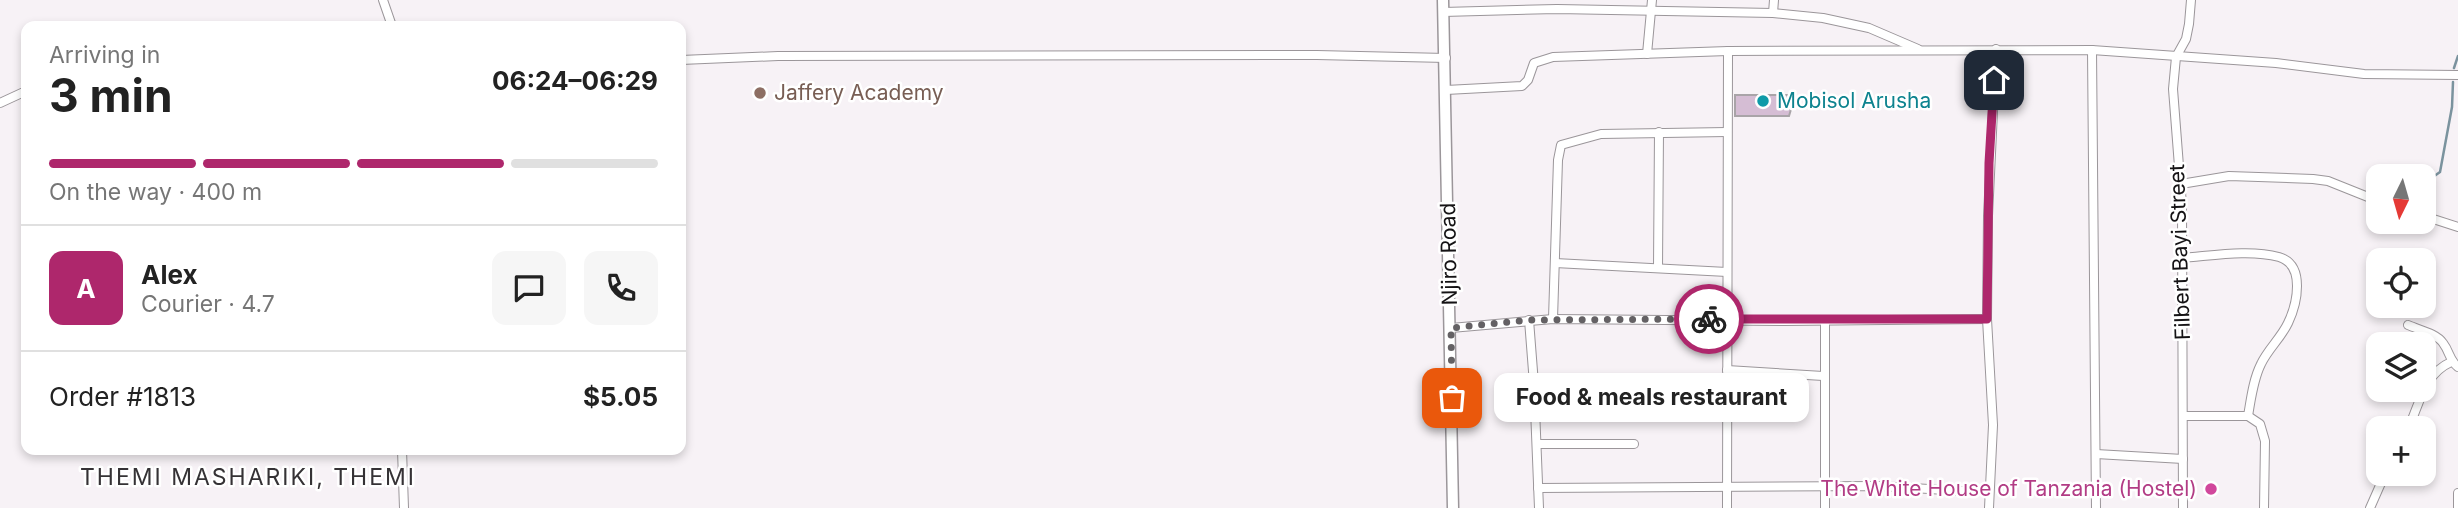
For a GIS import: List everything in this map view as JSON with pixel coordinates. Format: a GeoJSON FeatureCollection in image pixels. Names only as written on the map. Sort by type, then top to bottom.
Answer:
{"type":"FeatureCollection","features":[{"type":"Feature","properties":{"kind":"street"},"geometry":{"type":"LineString","coordinates":[[383,0],[390,21]]}},
{"type":"Feature","properties":{"kind":"street"},"geometry":{"type":"LineString","coordinates":[[1647,54],[1652,0]]}},
{"type":"Feature","properties":{"kind":"street"},"geometry":{"type":"LineString","coordinates":[[1773,13],[1774,0]]}},
{"type":"Feature","properties":{"kind":"street","name":"Filbert Bayi Street"},"geometry":{"type":"LineString","coordinates":[[2183,508],[2181,184],[2173,107],[2176,57],[2186,39],[2191,0]]}},
{"type":"Feature","properties":{"kind":"street"},"geometry":{"type":"LineString","coordinates":[[1443,6],[1773,13],[1823,18],[1869,28],[1922,51]]}},
{"type":"Feature","properties":{"kind":"street","name":"Njiro Road"},"geometry":{"type":"LineString","coordinates":[[1443,6],[1453,508]]}},
{"type":"Feature","properties":{"kind":"street"},"geometry":{"type":"LineString","coordinates":[[1989,508],[1993,425],[1987,319],[1989,163],[1996,49]]}},
{"type":"Feature","properties":{"kind":"street"},"geometry":{"type":"LineString","coordinates":[[2092,50],[2096,508]]}},
{"type":"Feature","properties":{"kind":"street"},"geometry":{"type":"LineString","coordinates":[[1446,90],[1522,86],[1528,80],[1534,63],[1553,57],[1728,51],[2136,51],[2176,57],[2266,62],[2364,74],[2458,75]]}},
{"type":"Feature","properties":{"kind":"street"},"geometry":{"type":"LineString","coordinates":[[1727,508],[1728,51]]}},
{"type":"Feature","properties":{"kind":"street"},"geometry":{"type":"LineString","coordinates":[[686,60],[778,56],[1317,55],[1446,58]]}},
{"type":"Feature","properties":{"kind":"street"},"geometry":{"type":"LineString","coordinates":[[0,103],[21,93]]}},
{"type":"Feature","properties":{"kind":"street"},"geometry":{"type":"LineString","coordinates":[[1658,268],[1659,132]]}},
{"type":"Feature","properties":{"kind":"street"},"geometry":{"type":"LineString","coordinates":[[1553,319],[1558,160],[1561,145],[1601,134],[1727,132]]}},
{"type":"Feature","properties":{"kind":"street"},"geometry":{"type":"LineString","coordinates":[[2181,184],[2229,176],[2313,179],[2328,181],[2366,196]]}},
{"type":"Feature","properties":{"kind":"street"},"geometry":{"type":"LineString","coordinates":[[2436,220],[2458,227]]}},
{"type":"Feature","properties":{"kind":"street"},"geometry":{"type":"LineString","coordinates":[[2181,258],[2263,255],[2280,258],[2289,263],[2296,273],[2294,309],[2284,331],[2262,362],[2256,376],[2248,416]]}},
{"type":"Feature","properties":{"kind":"street"},"geometry":{"type":"LineString","coordinates":[[1555,263],[1727,272]]}},
{"type":"Feature","properties":{"kind":"street"},"geometry":{"type":"LineString","coordinates":[[1451,328],[1553,319],[1987,319]]}},
{"type":"Feature","properties":{"kind":"street"},"geometry":{"type":"LineString","coordinates":[[1528,320],[1534,384],[1539,508]]}},
{"type":"Feature","properties":{"kind":"street"},"geometry":{"type":"LineString","coordinates":[[1825,321],[1825,508]]}},
{"type":"Feature","properties":{"kind":"street"},"geometry":{"type":"LineString","coordinates":[[2408,325],[2437,337],[2455,364],[2438,368],[2430,377],[2414,416]]}},
{"type":"Feature","properties":{"kind":"street"},"geometry":{"type":"LineString","coordinates":[[1727,370],[1823,376]]}},
{"type":"Feature","properties":{"kind":"street"},"geometry":{"type":"LineString","coordinates":[[1534,384],[1686,382]]}},
{"type":"Feature","properties":{"kind":"street"},"geometry":{"type":"LineString","coordinates":[[2184,416],[2248,416],[2260,424],[2264,441],[2264,508]]}},
{"type":"Feature","properties":{"kind":"street"},"geometry":{"type":"LineString","coordinates":[[1537,444],[1634,444]]}},
{"type":"Feature","properties":{"kind":"street"},"geometry":{"type":"LineString","coordinates":[[2096,454],[2183,459]]}},
{"type":"Feature","properties":{"kind":"street"},"geometry":{"type":"LineString","coordinates":[[402,455],[404,508]]}},
{"type":"Feature","properties":{"kind":"street"},"geometry":{"type":"LineString","coordinates":[[1538,488],[1879,486],[1962,491]]}},
{"type":"Feature","properties":{"kind":"street"},"geometry":{"type":"LineString","coordinates":[[2370,508],[2380,486]]}},
{"type":"Feature","properties":{"kind":"street"},"geometry":{"type":"LineString","coordinates":[[2458,493],[2458,507]]}},
{"type":"Feature","properties":{"kind":"building","name":"Mobisol Arusha"},"geometry":{"type":"Polygon","coordinates":[[[1735,95],[1790,95],[1792,106],[1789,116],[1735,116],[1735,95]]]}},
{"type":"Feature","properties":{"kind":"waterway"},"geometry":{"type":"LineString","coordinates":[[2454,68],[2458,56]]}},
{"type":"Feature","properties":{"kind":"waterway"},"geometry":{"type":"LineString","coordinates":[[2436,175],[2440,172],[2452,107],[2453,82]]}},
{"type":"Feature","properties":{"kind":"way so far"},"geometry":{"type":"LineString","coordinates":[[1452,398],[1451,328],[1528,320],[1709,319]]}},
{"type":"Feature","properties":{"kind":"place","name":"Jaffery Academy"},"geometry":{"type":"Point","coordinates":[760,93]}},
{"type":"Feature","properties":{"kind":"place","name":"Mobisol Arusha"},"geometry":{"type":"Point","coordinates":[1763,101]}},
{"type":"Feature","properties":{"kind":"place","name":"Food & meals restaurant"},"geometry":{"type":"Point","coordinates":[1452,398]}},
{"type":"Feature","properties":{"kind":"place","name":"The White House of Tanzania (Hostel)"},"geometry":{"type":"Point","coordinates":[2211,489]}},
{"type":"Feature","properties":{"kind":"district","name":"THEMI MASHARIKI, THEMI"},"geometry":{"type":"Point","coordinates":[248,477]}},
{"type":"Feature","properties":{"kind":"route"},"geometry":{"type":"LineString","coordinates":[[1709,319],[1987,319],[1990,125],[1994,80]]}}]}
